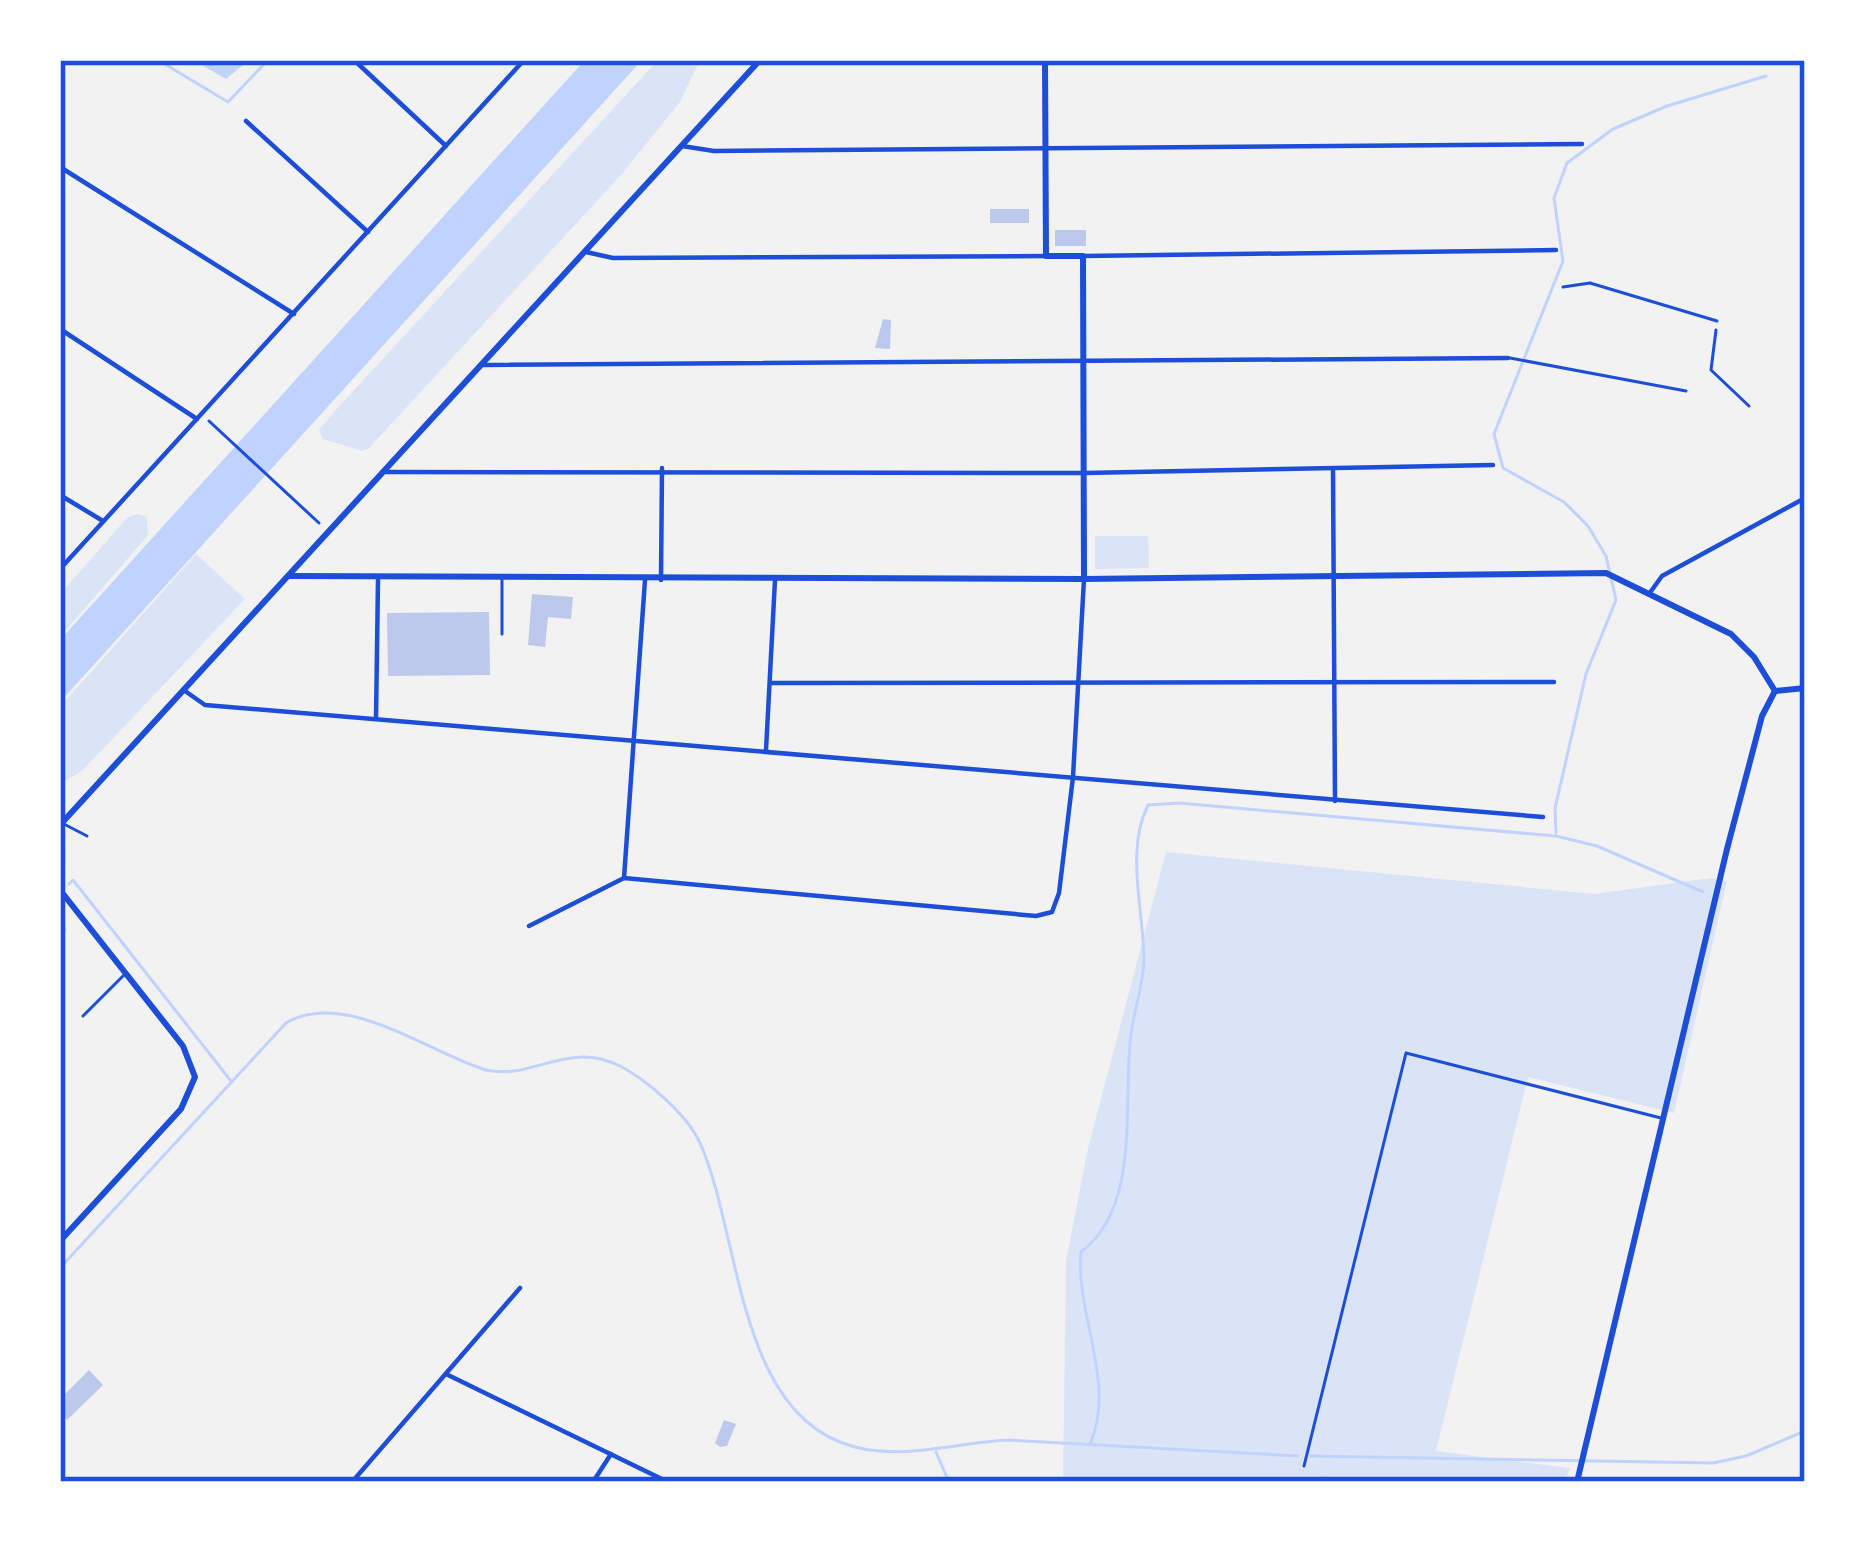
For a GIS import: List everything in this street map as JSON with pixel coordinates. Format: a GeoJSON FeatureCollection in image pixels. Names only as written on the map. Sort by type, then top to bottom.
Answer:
{"type":"FeatureCollection","features":[{"type":"Feature","properties":{"kind":"street"},"geometry":{"type":"LineString","coordinates":[[354,60],[446,146]]}},
{"type":"Feature","properties":{"kind":"street"},"geometry":{"type":"LineString","coordinates":[[60,569],[524,60]]}},
{"type":"Feature","properties":{"kind":"street"},"geometry":{"type":"LineString","coordinates":[[61,824],[760,60]]}},
{"type":"Feature","properties":{"kind":"street"},"geometry":{"type":"LineString","coordinates":[[1045,60],[1046,256]]}},
{"type":"Feature","properties":{"kind":"street"},"geometry":{"type":"LineString","coordinates":[[246,121],[368,232]]}},
{"type":"Feature","properties":{"kind":"street"},"geometry":{"type":"LineString","coordinates":[[682,146],[714,151],[1582,144]]}},
{"type":"Feature","properties":{"kind":"street"},"geometry":{"type":"LineString","coordinates":[[60,167],[294,314]]}},
{"type":"Feature","properties":{"kind":"street"},"geometry":{"type":"LineString","coordinates":[[586,252],[613,258],[1556,250]]}},
{"type":"Feature","properties":{"kind":"street"},"geometry":{"type":"LineString","coordinates":[[530,926],[625,878],[1044,915],[1052,912],[1059,893],[1073,777],[1084,579],[1083,256]]}},
{"type":"Feature","properties":{"kind":"street"},"geometry":{"type":"LineString","coordinates":[[60,329],[197,419]]}},
{"type":"Feature","properties":{"kind":"street"},"geometry":{"type":"LineString","coordinates":[[482,365],[1508,358]]}},
{"type":"Feature","properties":{"kind":"street"},"geometry":{"type":"LineString","coordinates":[[385,472],[1084,473],[1493,465]]}},
{"type":"Feature","properties":{"kind":"street"},"geometry":{"type":"LineString","coordinates":[[1333,468],[1335,801]]}},
{"type":"Feature","properties":{"kind":"street"},"geometry":{"type":"LineString","coordinates":[[661,580],[662,469]]}},
{"type":"Feature","properties":{"kind":"street"},"geometry":{"type":"LineString","coordinates":[[60,494],[103,521]]}},
{"type":"Feature","properties":{"kind":"street"},"geometry":{"type":"LineString","coordinates":[[1649,594],[1662,576],[1805,498]]}},
{"type":"Feature","properties":{"kind":"street"},"geometry":{"type":"LineString","coordinates":[[290,576],[775,580],[1606,573],[1731,634],[1754,657],[1775,691]]}},
{"type":"Feature","properties":{"kind":"street"},"geometry":{"type":"LineString","coordinates":[[376,720],[378,580]]}},
{"type":"Feature","properties":{"kind":"street"},"geometry":{"type":"LineString","coordinates":[[625,878],[645,580]]}},
{"type":"Feature","properties":{"kind":"street"},"geometry":{"type":"LineString","coordinates":[[766,750],[775,580]]}},
{"type":"Feature","properties":{"kind":"street"},"geometry":{"type":"LineString","coordinates":[[771,683],[1553,682]]}},
{"type":"Feature","properties":{"kind":"street"},"geometry":{"type":"LineString","coordinates":[[1775,691],[1805,688]]}},
{"type":"Feature","properties":{"kind":"street"},"geometry":{"type":"LineString","coordinates":[[184,691],[205,705],[1543,817]]}},
{"type":"Feature","properties":{"kind":"street"},"geometry":{"type":"LineString","coordinates":[[1577,1482],[1762,716],[1775,691]]}},
{"type":"Feature","properties":{"kind":"street"},"geometry":{"type":"LineString","coordinates":[[60,890],[183,1046],[194,1068],[194,1087],[181,1108],[60,1241]]}},
{"type":"Feature","properties":{"kind":"street"},"geometry":{"type":"LineString","coordinates":[[352,1482],[520,1288]]}},
{"type":"Feature","properties":{"kind":"street"},"geometry":{"type":"LineString","coordinates":[[446,1374],[668,1482]]}},
{"type":"Feature","properties":{"kind":"street"},"geometry":{"type":"LineString","coordinates":[[593,1482],[611,1454]]}},
{"type":"Feature","properties":{"kind":"lane"},"geometry":{"type":"LineString","coordinates":[[1564,287],[1591,284],[1717,321]]}},
{"type":"Feature","properties":{"kind":"lane"},"geometry":{"type":"LineString","coordinates":[[1508,358],[1686,391]]}},
{"type":"Feature","properties":{"kind":"lane"},"geometry":{"type":"LineString","coordinates":[[502,580],[502,634]]}},
{"type":"Feature","properties":{"kind":"lane"},"geometry":{"type":"LineString","coordinates":[[61,824],[87,836]]}},
{"type":"Feature","properties":{"kind":"lane"},"geometry":{"type":"LineString","coordinates":[[83,1016],[125,974]]}},
{"type":"Feature","properties":{"kind":"lane"},"geometry":{"type":"LineString","coordinates":[[1304,1466],[1406,1053],[1664,1118]]}},
{"type":"Feature","properties":{"kind":"path"},"geometry":{"type":"LineString","coordinates":[[1717,321],[1711,370],[1749,406]]}},
{"type":"Feature","properties":{"kind":"path"},"geometry":{"type":"LineString","coordinates":[[209,421],[319,523]]}},
{"type":"Feature","properties":{"kind":"shaded area"},"geometry":{"type":"Polygon","coordinates":[[[658,60],[700,60],[680,102],[621,175],[369,448],[362,451],[323,439],[319,430],[333,413],[658,60]]]}},
{"type":"Feature","properties":{"kind":"shaded area"},"geometry":{"type":"Polygon","coordinates":[[[128,517],[147,517],[148,535],[60,637],[60,594],[128,517]]]}},
{"type":"Feature","properties":{"kind":"shaded area"},"geometry":{"type":"Polygon","coordinates":[[[1095,536],[1148,536],[1149,568],[1095,569],[1095,536]]]}},
{"type":"Feature","properties":{"kind":"shaded area"},"geometry":{"type":"Polygon","coordinates":[[[196,554],[245,599],[82,771],[60,784],[60,707],[196,554]]]}},
{"type":"Feature","properties":{"kind":"shaded area"},"geometry":{"type":"Polygon","coordinates":[[[1166,852],[1594,894],[1711,878],[1727,881],[1674,1113],[1528,1077],[1436,1451],[1570,1468],[1565,1482],[1063,1482],[1066,1261],[1088,1148],[1166,852]]]}},
{"type":"Feature","properties":{"kind":"water"},"geometry":{"type":"Polygon","coordinates":[[[193,60],[249,60],[226,79],[193,60]]]}},
{"type":"Feature","properties":{"kind":"water"},"geometry":{"type":"Polygon","coordinates":[[[585,60],[642,60],[60,702],[60,640],[585,60]]]}},
{"type":"Feature","properties":{"kind":"building"},"geometry":{"type":"Polygon","coordinates":[[[990,209],[1029,209],[1029,223],[990,223],[990,209]]]}},
{"type":"Feature","properties":{"kind":"building"},"geometry":{"type":"Polygon","coordinates":[[[1055,230],[1086,230],[1086,246],[1055,246],[1055,230]]]}},
{"type":"Feature","properties":{"kind":"building"},"geometry":{"type":"Polygon","coordinates":[[[883,319],[891,320],[890,349],[875,348],[883,319]]]}},
{"type":"Feature","properties":{"kind":"building"},"geometry":{"type":"Polygon","coordinates":[[[532,594],[573,597],[571,619],[548,617],[545,647],[528,645],[532,594]]]}},
{"type":"Feature","properties":{"kind":"building"},"geometry":{"type":"Polygon","coordinates":[[[489,612],[490,675],[388,676],[387,613],[489,612]]]}},
{"type":"Feature","properties":{"kind":"building"},"geometry":{"type":"Polygon","coordinates":[[[89,1370],[103,1385],[67,1420],[60,1412],[60,1399],[89,1370]]]}},
{"type":"Feature","properties":{"kind":"building"},"geometry":{"type":"Polygon","coordinates":[[[724,1420],[736,1424],[727,1446],[720,1447],[715,1443],[724,1420]]]}},
{"type":"Feature","properties":{"kind":"waterway"},"geometry":{"type":"LineString","coordinates":[[158,60],[228,102],[268,60]]}},
{"type":"Feature","properties":{"kind":"waterway"},"geometry":{"type":"LineString","coordinates":[[1556,833],[1555,808],[1586,674],[1616,600],[1606,556],[1588,526],[1564,502],[1503,468],[1494,434],[1563,261],[1554,198],[1567,163],[1613,129],[1667,106],[1766,76]]}},
{"type":"Feature","properties":{"kind":"waterway"},"geometry":{"type":"LineString","coordinates":[[1090,1444],[1099,1397],[1081,1252],[1100,1232],[1113,1208],[1126,1152],[1131,1034],[1144,961],[1138,841],[1148,805],[1179,803],[1556,836],[1597,846],[1703,892]]}},
{"type":"Feature","properties":{"kind":"waterway"},"geometry":{"type":"LineString","coordinates":[[69,884],[73,880],[231,1081]]}},
{"type":"Feature","properties":{"kind":"waterway"},"geometry":{"type":"LineString","coordinates":[[60,918],[65,930],[60,935]]}},
{"type":"Feature","properties":{"kind":"waterway"},"geometry":{"type":"LineString","coordinates":[[60,1268],[286,1023],[309,1014],[334,1013],[386,1027],[486,1070],[520,1070],[567,1058],[601,1059],[631,1072],[653,1089],[699,1141],[748,1316],[764,1360],[786,1399],[816,1429],[855,1447],[893,1452],[1009,1440],[1298,1456]]}},
{"type":"Feature","properties":{"kind":"waterway"},"geometry":{"type":"LineString","coordinates":[[1310,1456],[1713,1463],[1746,1456],[1805,1431]]}},
{"type":"Feature","properties":{"kind":"waterway"},"geometry":{"type":"LineString","coordinates":[[936,1452],[949,1482]]}},
{"type":"Feature","properties":{"kind":"waterway"},"geometry":{"type":"LineString","coordinates":[[1317,1482],[1321,1478]]}}]}
